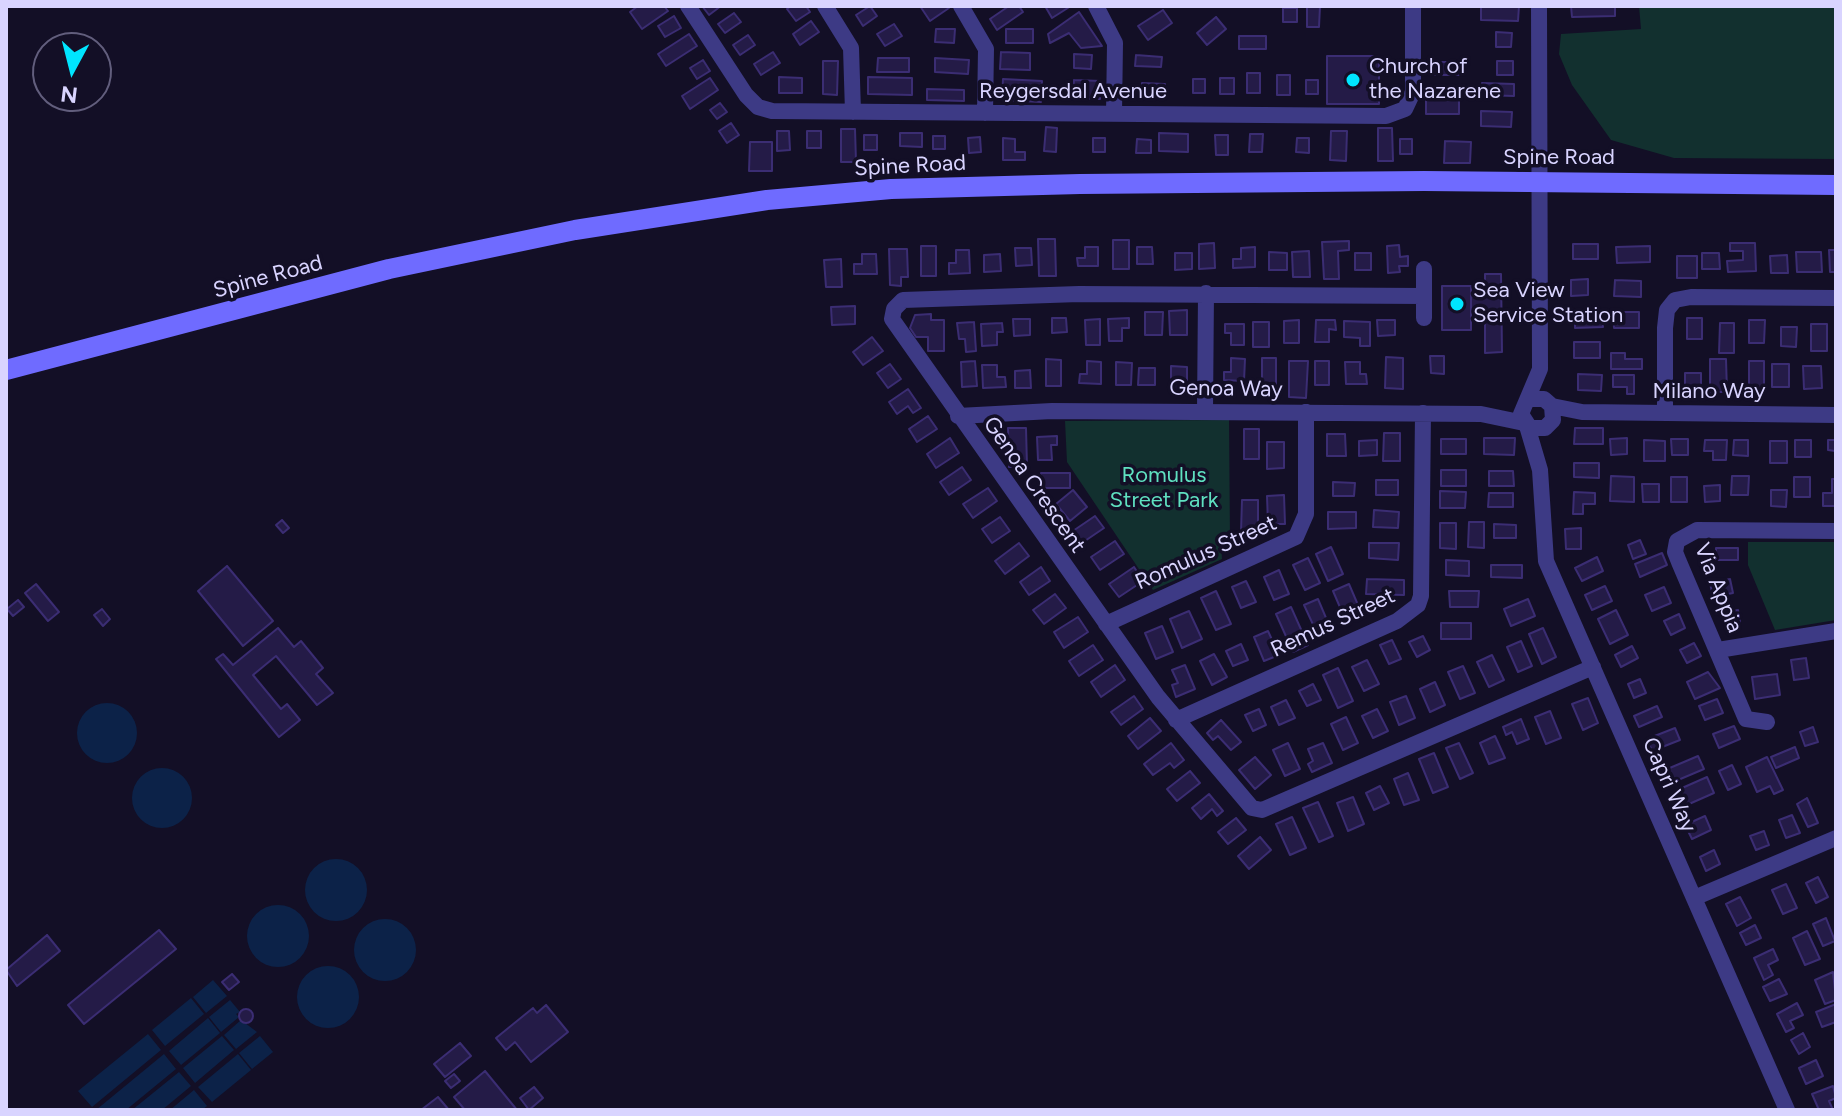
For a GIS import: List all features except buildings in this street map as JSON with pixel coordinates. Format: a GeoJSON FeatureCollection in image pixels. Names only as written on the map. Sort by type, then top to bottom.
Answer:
{"type":"FeatureCollection","features":[{"type":"Feature","properties":{"kind":"main road","name":"Spine Road"},"geometry":{"type":"LineString","coordinates":[[6,370],[389,269],[575,230],[767,200],[891,189],[1080,184],[1542,182],[1836,185]]}},
{"type":"Feature","properties":{"kind":"street","name":"Reygersdal Avenue"},"geometry":{"type":"LineString","coordinates":[[688,6],[758,107],[779,112],[1114,114],[1399,113],[1413,92],[1413,6]]}},
{"type":"Feature","properties":{"kind":"street"},"geometry":{"type":"LineString","coordinates":[[825,6],[851,48],[853,112]]}},
{"type":"Feature","properties":{"kind":"street"},"geometry":{"type":"LineString","coordinates":[[961,6],[986,49],[985,113]]}},
{"type":"Feature","properties":{"kind":"street"},"geometry":{"type":"LineString","coordinates":[[1096,6],[1115,43],[1114,114]]}},
{"type":"Feature","properties":{"kind":"street","name":"Capri Way"},"geometry":{"type":"LineString","coordinates":[[1539,6],[1542,182],[1540,369],[1551,413],[1540,470]]}},
{"type":"Feature","properties":{"kind":"street"},"geometry":{"type":"LineString","coordinates":[[1424,269],[1424,318]]}},
{"type":"Feature","properties":{"kind":"street"},"geometry":{"type":"LineString","coordinates":[[1205,411],[1206,293]]}},
{"type":"Feature","properties":{"kind":"street","name":"Genoa Crescent"},"geometry":{"type":"LineString","coordinates":[[1424,296],[1206,293],[903,300],[894,309],[894,326],[1176,720],[1250,807],[1262,810],[1593,667]]}},
{"type":"Feature","properties":{"kind":"street"},"geometry":{"type":"LineString","coordinates":[[1665,413],[1665,328],[1667,310],[1675,300],[1691,297],[1836,298]]}},
{"type":"Feature","properties":{"kind":"street","name":"Capri Way"},"geometry":{"type":"LineString","coordinates":[[1526,402],[1540,369]]}},
{"type":"Feature","properties":{"kind":"street"},"geometry":{"type":"LineString","coordinates":[[1539,397],[1551,413],[1540,430],[1526,425],[1521,414],[1526,402],[1539,397]]}},
{"type":"Feature","properties":{"kind":"street","name":"Genoa Way"},"geometry":{"type":"LineString","coordinates":[[1494,415],[1526,402]]}},
{"type":"Feature","properties":{"kind":"street","name":"Genoa Way"},"geometry":{"type":"LineString","coordinates":[[958,416],[1052,411],[1423,413],[1494,415],[1526,425]]}},
{"type":"Feature","properties":{"kind":"street","name":"Romulus Street"},"geometry":{"type":"LineString","coordinates":[[1106,624],[1296,537],[1306,514],[1306,412]]}},
{"type":"Feature","properties":{"kind":"street","name":"Remus Street"},"geometry":{"type":"LineString","coordinates":[[1176,720],[1397,621],[1418,605],[1421,596],[1423,413]]}},
{"type":"Feature","properties":{"kind":"street","name":"Milano Way"},"geometry":{"type":"LineString","coordinates":[[1551,413],[1836,415]]}},
{"type":"Feature","properties":{"kind":"street","name":"Capri Way"},"geometry":{"type":"LineString","coordinates":[[1526,425],[1540,470],[1546,561],[1787,1110]]}},
{"type":"Feature","properties":{"kind":"street","name":"Via Appia"},"geometry":{"type":"LineString","coordinates":[[1836,531],[1697,530],[1680,537],[1675,552],[1718,650],[1836,631]]}},
{"type":"Feature","properties":{"kind":"street"},"geometry":{"type":"LineString","coordinates":[[1718,650],[1746,719],[1767,722]]}},
{"type":"Feature","properties":{"kind":"street"},"geometry":{"type":"LineString","coordinates":[[1694,898],[1836,838]]}},
{"type":"Feature","properties":{"kind":"green space"},"geometry":{"type":"Polygon","coordinates":[[[1639,6],[1836,6],[1836,159],[1674,158],[1611,140],[1572,85],[1559,54],[1561,34],[1641,29],[1639,6]]]}},
{"type":"Feature","properties":{"kind":"green space","name":"Romulus Street Park"},"geometry":{"type":"Polygon","coordinates":[[[1229,420],[1230,542],[1221,543],[1222,559],[1153,590],[1067,462],[1065,421],[1229,420]]]}},
{"type":"Feature","properties":{"kind":"green space"},"geometry":{"type":"Polygon","coordinates":[[[1748,542],[1836,542],[1836,620],[1775,630],[1748,565],[1748,542]]]}},
{"type":"Feature","properties":{"kind":"water"},"geometry":{"type":"Polygon","coordinates":[[[107,703],[119,705],[128,712],[135,721],[135,745],[128,754],[119,761],[107,763],[95,761],[86,754],[79,745],[77,733],[79,721],[86,712],[95,705],[107,703]]]}},
{"type":"Feature","properties":{"kind":"water"},"geometry":{"type":"Polygon","coordinates":[[[162,768],[173,770],[183,777],[190,787],[190,809],[183,819],[173,826],[162,828],[151,826],[141,819],[134,809],[132,798],[134,787],[141,777],[151,770],[162,768]]]}},
{"type":"Feature","properties":{"kind":"water"},"geometry":{"type":"Polygon","coordinates":[[[336,859],[358,868],[367,890],[358,912],[336,921],[314,912],[305,890],[314,868],[336,859]]]}},
{"type":"Feature","properties":{"kind":"water"},"geometry":{"type":"Polygon","coordinates":[[[278,905],[290,907],[300,914],[307,924],[307,948],[300,958],[290,965],[278,967],[266,965],[256,958],[249,948],[247,936],[249,924],[256,914],[266,907],[278,905]]]}},
{"type":"Feature","properties":{"kind":"water"},"geometry":{"type":"Polygon","coordinates":[[[385,919],[407,928],[416,950],[407,972],[385,981],[363,972],[354,950],[363,928],[385,919]]]}},
{"type":"Feature","properties":{"kind":"water"},"geometry":{"type":"Polygon","coordinates":[[[328,966],[350,975],[359,997],[350,1019],[328,1028],[306,1019],[297,997],[306,975],[328,966]]]}},
{"type":"Feature","properties":{"kind":"water"},"geometry":{"type":"Polygon","coordinates":[[[213,980],[227,996],[206,1013],[193,997],[213,980]]]}},
{"type":"Feature","properties":{"kind":"water"},"geometry":{"type":"Polygon","coordinates":[[[191,998],[204,1014],[165,1046],[152,1030],[191,998]]]}},
{"type":"Feature","properties":{"kind":"water"},"geometry":{"type":"Polygon","coordinates":[[[230,1000],[240,1012],[236,1014],[239,1017],[221,1032],[209,1017],[230,1000]]]}},
{"type":"Feature","properties":{"kind":"water"},"geometry":{"type":"Polygon","coordinates":[[[208,1018],[220,1033],[181,1065],[169,1051],[208,1018]]]}},
{"type":"Feature","properties":{"kind":"water"},"geometry":{"type":"Polygon","coordinates":[[[241,1020],[257,1032],[236,1049],[224,1035],[241,1020]]]}},
{"type":"Feature","properties":{"kind":"water"},"geometry":{"type":"Polygon","coordinates":[[[148,1034],[161,1050],[92,1107],[78,1091],[148,1034]]]}},
{"type":"Feature","properties":{"kind":"water"},"geometry":{"type":"Polygon","coordinates":[[[222,1036],[234,1050],[195,1083],[183,1068],[222,1036]]]}},
{"type":"Feature","properties":{"kind":"water"},"geometry":{"type":"Polygon","coordinates":[[[260,1036],[273,1052],[252,1069],[239,1053],[260,1036]]]}},
{"type":"Feature","properties":{"kind":"water"},"geometry":{"type":"Polygon","coordinates":[[[164,1054],[176,1069],[126,1110],[96,1110],[164,1054]]]}},
{"type":"Feature","properties":{"kind":"water"},"geometry":{"type":"Polygon","coordinates":[[[238,1054],[251,1070],[212,1102],[198,1087],[238,1054]]]}},
{"type":"Feature","properties":{"kind":"water"},"geometry":{"type":"Polygon","coordinates":[[[179,1072],[191,1086],[162,1110],[132,1110],[179,1072]]]}},
{"type":"Feature","properties":{"kind":"water"},"geometry":{"type":"Polygon","coordinates":[[[194,1090],[207,1106],[202,1110],[170,1110],[194,1090]]]}},
{"type":"Feature","properties":{"kind":"place","name":"Church of the Nazarene"},"geometry":{"type":"Point","coordinates":[1353,80]}},
{"type":"Feature","properties":{"kind":"place","name":"Sea View Service Station"},"geometry":{"type":"Point","coordinates":[1457,304]}}]}
